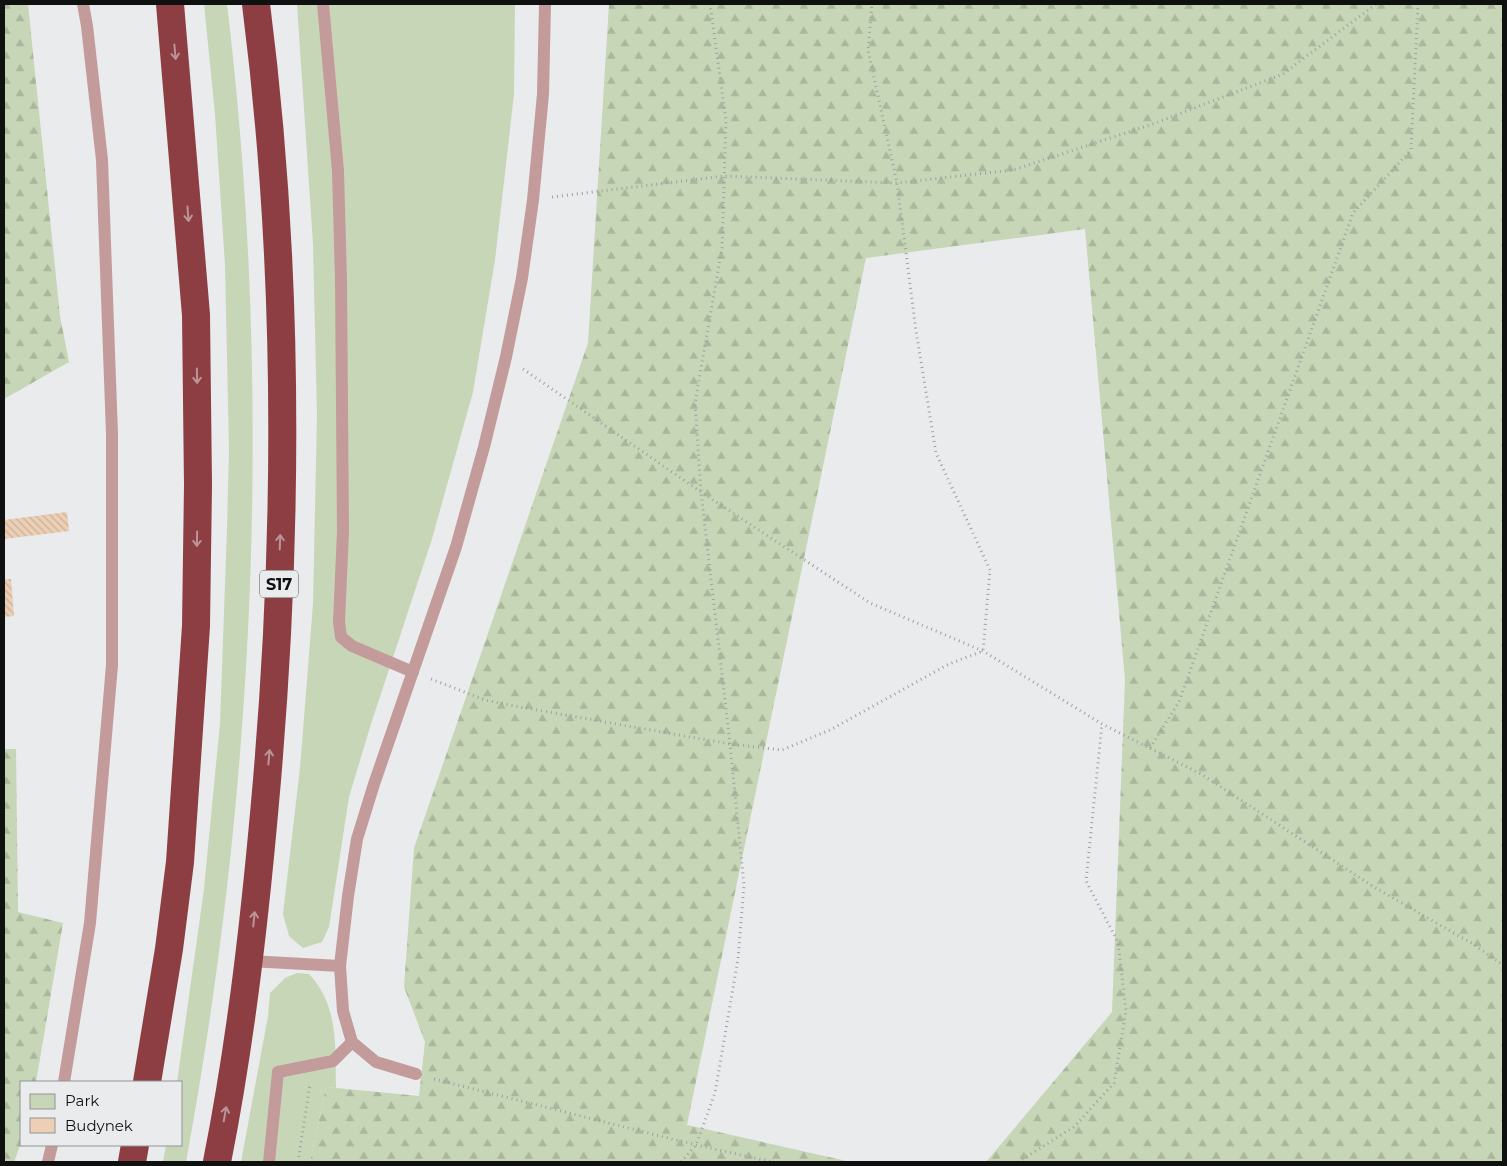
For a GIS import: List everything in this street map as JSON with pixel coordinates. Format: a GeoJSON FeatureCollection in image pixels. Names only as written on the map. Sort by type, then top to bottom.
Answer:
{"type":"FeatureCollection","features":[{"type":"Feature","properties":{"kind":"highway"},"geometry":{"type":"LineString","coordinates":[[147,1081],[169,948],[180,862],[196,626],[198,485],[196,315],[170,4]]}},
{"type":"Feature","properties":{"kind":"highway","name":"S17"},"geometry":{"type":"LineString","coordinates":[[217,1162],[250,960],[270,745],[277,641],[282,486],[281,322],[276,206],[256,4]]}},
{"type":"Feature","properties":{"kind":"highway"},"geometry":{"type":"LineString","coordinates":[[132,1162],[135,1146]]}},
{"type":"Feature","properties":{"kind":"lane"},"geometry":{"type":"LineString","coordinates":[[64,1081],[90,923],[112,665],[112,434],[102,160],[83,4]]}},
{"type":"Feature","properties":{"kind":"lane"},"geometry":{"type":"LineString","coordinates":[[323,4],[338,171],[341,270],[343,531],[339,622],[342,637],[352,646],[412,672]]}},
{"type":"Feature","properties":{"kind":"lane"},"geometry":{"type":"LineString","coordinates":[[416,1074],[376,1062],[352,1042],[343,1012],[340,966],[348,896],[357,840],[374,784],[456,547],[484,447],[506,357],[522,278],[533,200],[543,94],[545,4]]}},
{"type":"Feature","properties":{"kind":"lane"},"geometry":{"type":"LineString","coordinates":[[250,960],[340,966]]}},
{"type":"Feature","properties":{"kind":"lane"},"geometry":{"type":"LineString","coordinates":[[268,1162],[278,1072],[333,1061],[352,1042]]}},
{"type":"Feature","properties":{"kind":"lane"},"geometry":{"type":"LineString","coordinates":[[48,1162],[52,1146]]}},
{"type":"Feature","properties":{"kind":"path"},"geometry":{"type":"LineString","coordinates":[[681,1162],[696,1145],[715,1093],[738,959],[744,885],[701,492],[695,403],[722,248],[726,120],[710,4]]}},
{"type":"Feature","properties":{"kind":"path"},"geometry":{"type":"LineString","coordinates":[[872,4],[868,50],[896,184],[916,331],[936,453],[990,570],[983,651]]}},
{"type":"Feature","properties":{"kind":"path"},"geometry":{"type":"LineString","coordinates":[[533,200],[724,176],[896,184],[1013,170],[1153,124],[1283,74],[1376,4]]}},
{"type":"Feature","properties":{"kind":"path"},"geometry":{"type":"LineString","coordinates":[[1150,748],[1179,702],[1353,213],[1411,150],[1418,4]]}},
{"type":"Feature","properties":{"kind":"path"},"geometry":{"type":"LineString","coordinates":[[506,357],[701,492],[870,603],[983,651],[1102,724],[1201,774],[1374,887],[1473,944],[1503,965]]}},
{"type":"Feature","properties":{"kind":"path"},"geometry":{"type":"LineString","coordinates":[[412,672],[486,700],[730,744],[782,750],[830,730],[948,664],[983,651]]}},
{"type":"Feature","properties":{"kind":"path"},"geometry":{"type":"LineString","coordinates":[[1018,1162],[1074,1127],[1114,1082],[1126,1011],[1118,942],[1086,881],[1102,724]]}},
{"type":"Feature","properties":{"kind":"path"},"geometry":{"type":"LineString","coordinates":[[298,1162],[313,1065]]}},
{"type":"Feature","properties":{"kind":"path"},"geometry":{"type":"LineString","coordinates":[[416,1074],[696,1145],[774,1162]]}},
{"type":"Feature","properties":{"kind":"green space"},"geometry":{"type":"Polygon","coordinates":[[[4,4],[28,4],[60,316],[69,362],[4,399],[4,4]]]}},
{"type":"Feature","properties":{"kind":"green space"},"geometry":{"type":"Polygon","coordinates":[[[204,4],[227,4],[241,148],[250,294],[253,439],[250,584],[242,730],[228,875],[210,1019],[186,1162],[163,1162],[166,1146],[182,1146],[182,1081],[177,1081],[204,889],[220,723],[229,450],[225,265],[215,114],[204,4]]]}},
{"type":"Feature","properties":{"kind":"green space"},"geometry":{"type":"Polygon","coordinates":[[[297,4],[515,4],[514,94],[495,260],[473,392],[432,539],[349,797],[329,927],[322,942],[303,948],[289,936],[283,914],[300,768],[313,604],[317,415],[313,244],[297,4]]]}},
{"type":"Feature","properties":{"kind":"green space"},"geometry":{"type":"Polygon","coordinates":[[[609,4],[1503,4],[1503,1162],[986,1162],[1112,1012],[1125,680],[1085,229],[866,258],[687,1125],[851,1162],[310,1162],[326,1087],[419,1096],[425,1042],[404,987],[414,848],[588,343],[609,4]]]}},
{"type":"Feature","properties":{"kind":"green space"},"geometry":{"type":"Polygon","coordinates":[[[4,749],[16,749],[18,912],[63,923],[36,1081],[20,1081],[20,1146],[14,1162],[4,1162],[4,749]]]}},
{"type":"Feature","properties":{"kind":"green space"},"geometry":{"type":"Polygon","coordinates":[[[297,973],[309,974],[319,986],[326,999],[335,1042],[336,1088],[326,1087],[310,1162],[241,1162],[268,1016],[270,993],[285,978],[297,973]]]}},
{"type":"Feature","properties":{"kind":"building"},"geometry":{"type":"Polygon","coordinates":[[[67,512],[69,531],[4,539],[4,520],[67,512]]]}},
{"type":"Feature","properties":{"kind":"building"},"geometry":{"type":"Polygon","coordinates":[[[4,579],[11,579],[14,616],[4,617],[4,579]]]}}]}
